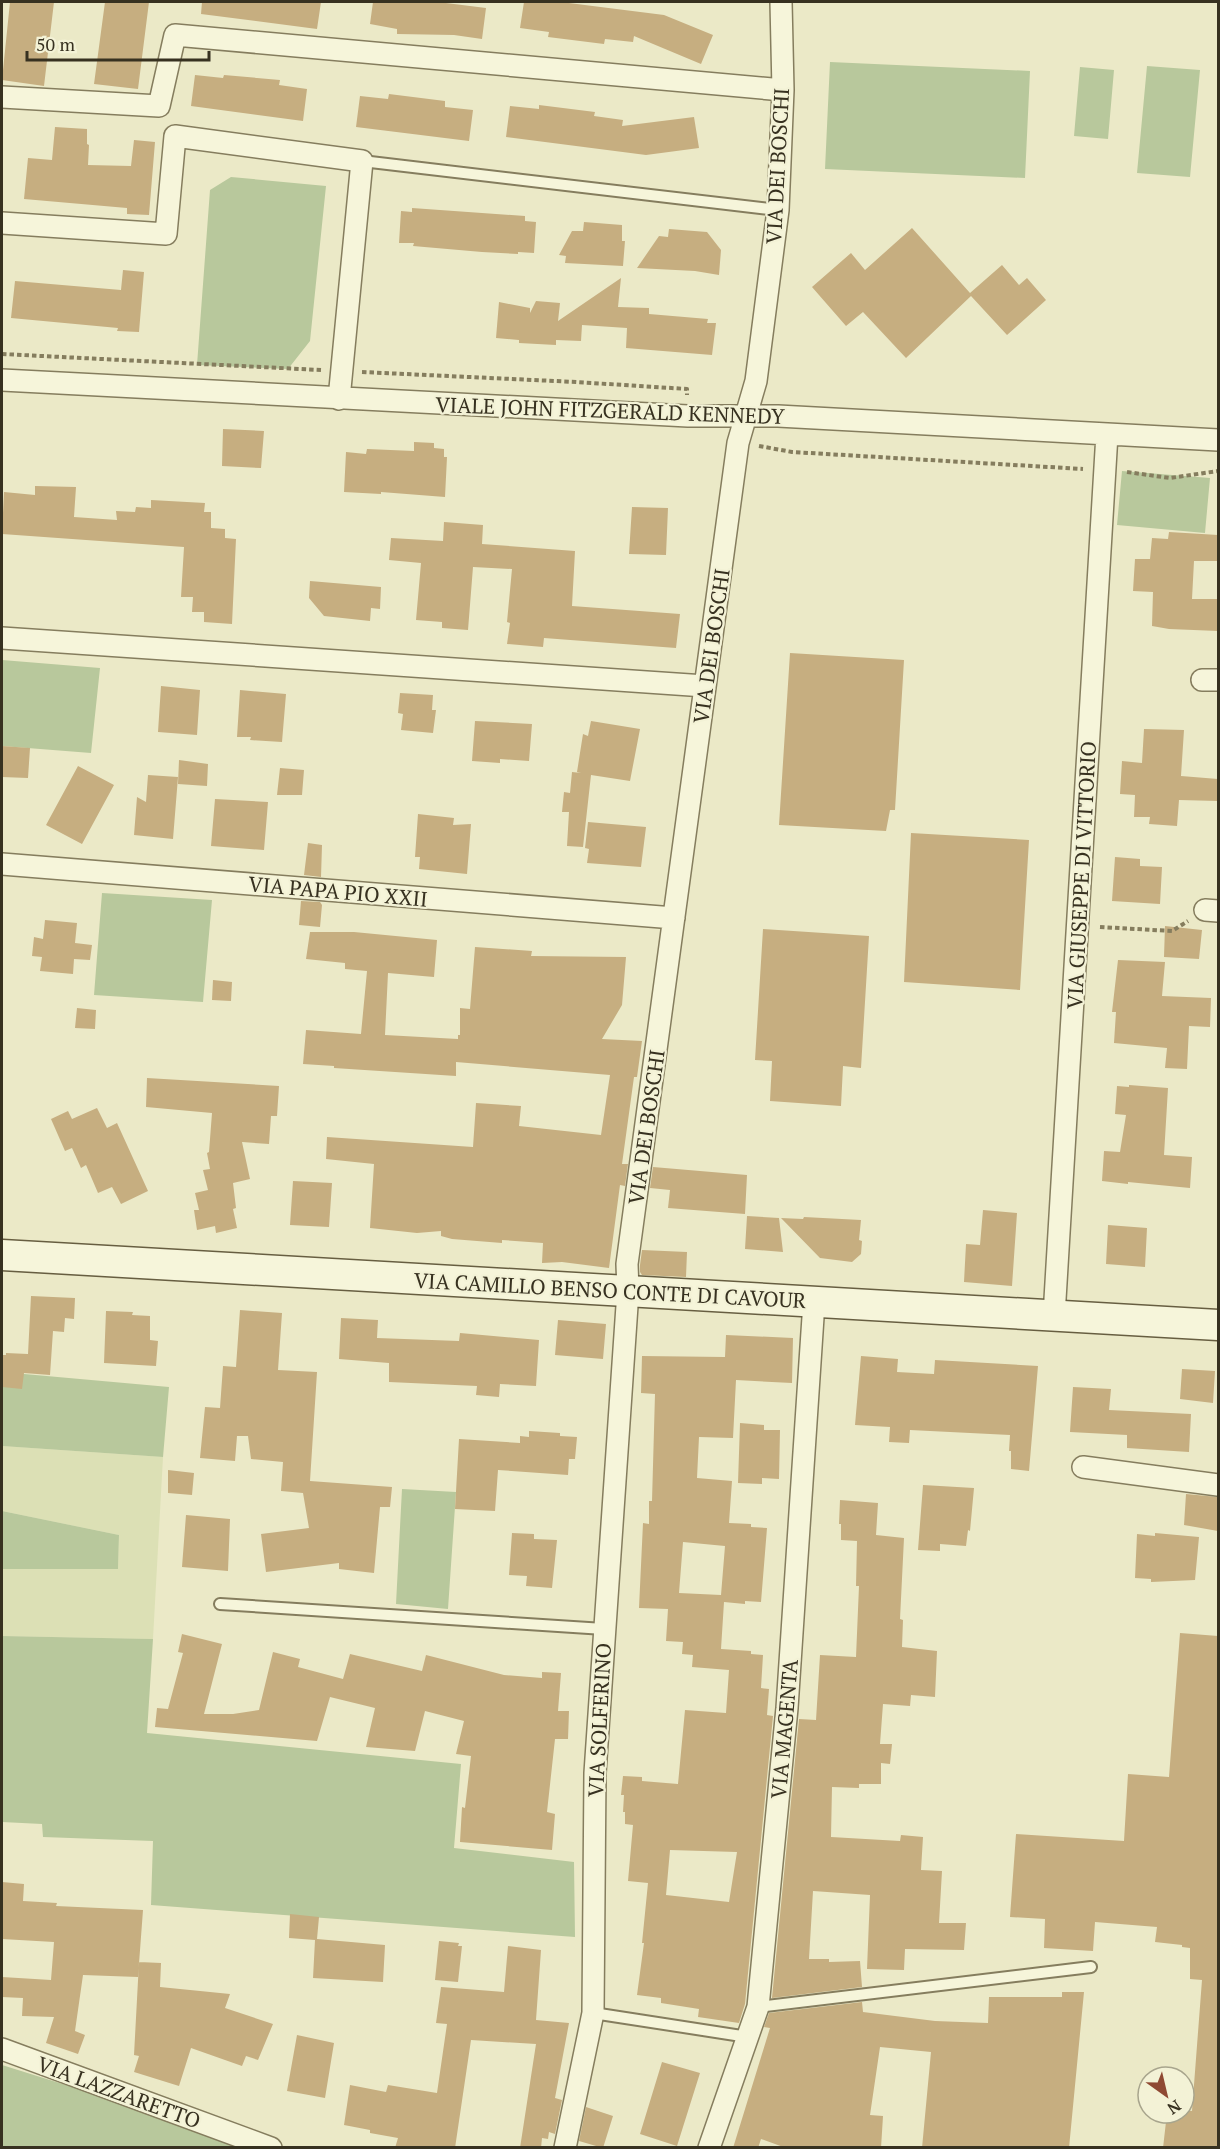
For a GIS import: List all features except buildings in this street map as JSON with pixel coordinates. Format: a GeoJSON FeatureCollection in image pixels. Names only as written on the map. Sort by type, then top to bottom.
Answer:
{"type":"FeatureCollection","features":[{"type":"Feature","properties":{"kind":"street","name":"VIA DEI BOSCHI"},"geometry":{"type":"LineString","coordinates":[[628,1291],[627,1264],[738,443],[756,381],[778,210],[783,90],[781,2]]}},
{"type":"Feature","properties":{"kind":"street"},"geometry":{"type":"LineString","coordinates":[[2,97],[159,106],[175,35],[783,90]]}},
{"type":"Feature","properties":{"kind":"street"},"geometry":{"type":"LineString","coordinates":[[2,223],[166,234],[175,136],[363,161],[339,399]]}},
{"type":"Feature","properties":{"kind":"street","name":"VIALE JOHN FITZGERALD KENNEDY"},"geometry":{"type":"LineString","coordinates":[[2,380],[688,417],[778,416],[1218,440]]}},
{"type":"Feature","properties":{"kind":"street","name":"VIA GIUSEPPE DI VITTORIO"},"geometry":{"type":"LineString","coordinates":[[1054,1316],[1107,434]]}},
{"type":"Feature","properties":{"kind":"street"},"geometry":{"type":"LineString","coordinates":[[2,638],[705,686]]}},
{"type":"Feature","properties":{"kind":"street","name":"VIA PAPA PIO XXII"},"geometry":{"type":"LineString","coordinates":[[2,864],[674,918]]}},
{"type":"Feature","properties":{"kind":"street","name":"VIA CAMILLO BENSO CONTE DI CAVOUR"},"geometry":{"type":"LineString","coordinates":[[2,1255],[1218,1325]]}},
{"type":"Feature","properties":{"kind":"street","name":"VIA SOLFERINO"},"geometry":{"type":"LineString","coordinates":[[565,2148],[592,2013],[595,1773],[628,1291]]}},
{"type":"Feature","properties":{"kind":"street","name":"VIA MAGENTA"},"geometry":{"type":"LineString","coordinates":[[709,2148],[758,2007],[787,1708],[814,1302]]}},
{"type":"Feature","properties":{"kind":"street"},"geometry":{"type":"LineString","coordinates":[[1083,1467],[1218,1485]]}},
{"type":"Feature","properties":{"kind":"street","name":"VIA LAZZARETTO"},"geometry":{"type":"LineString","coordinates":[[2,2049],[271,2148]]}},
{"type":"Feature","properties":{"kind":"lane"},"geometry":{"type":"LineString","coordinates":[[363,161],[778,210]]}},
{"type":"Feature","properties":{"kind":"lane"},"geometry":{"type":"LineString","coordinates":[[220,1604],[604,1629]]}},
{"type":"Feature","properties":{"kind":"lane"},"geometry":{"type":"LineString","coordinates":[[758,2007],[1091,1967]]}},
{"type":"Feature","properties":{"kind":"lane"},"geometry":{"type":"LineString","coordinates":[[592,2013],[748,2037]]}},
{"type":"Feature","properties":{"kind":"path"},"geometry":{"type":"LineString","coordinates":[[1078,925],[1172,932],[1212,910]]}},
{"type":"Feature","properties":{"kind":"green space"},"geometry":{"type":"Polygon","coordinates":[[[830,62],[1030,71],[1025,178],[825,169],[830,62]]]}},
{"type":"Feature","properties":{"kind":"green space"},"geometry":{"type":"Polygon","coordinates":[[[1147,66],[1200,70],[1190,177],[1137,173],[1147,66]]]}},
{"type":"Feature","properties":{"kind":"green space"},"geometry":{"type":"Polygon","coordinates":[[[1080,67],[1114,70],[1108,139],[1074,136],[1080,67]]]}},
{"type":"Feature","properties":{"kind":"green space"},"geometry":{"type":"Polygon","coordinates":[[[231,177],[326,186],[310,341],[288,369],[197,365],[210,190],[231,177]]]}},
{"type":"Feature","properties":{"kind":"green space"},"geometry":{"type":"Polygon","coordinates":[[[1122,471],[1210,478],[1205,533],[1117,525],[1122,471]]]}},
{"type":"Feature","properties":{"kind":"green space"},"geometry":{"type":"Polygon","coordinates":[[[2,660],[100,668],[91,753],[2,746],[2,660]]]}},
{"type":"Feature","properties":{"kind":"green space"},"geometry":{"type":"Polygon","coordinates":[[[102,893],[212,900],[203,1002],[94,995],[102,893]]]}},
{"type":"Feature","properties":{"kind":"green space"},"geometry":{"type":"Polygon","coordinates":[[[2,1372],[169,1387],[163,1457],[2,1446],[2,1372]]]}},
{"type":"Feature","properties":{"kind":"green space"},"geometry":{"type":"Polygon","coordinates":[[[2,1446],[163,1457],[153,1639],[2,1636],[2,1569],[118,1569],[119,1535],[2,1511],[2,1446]]]}},
{"type":"Feature","properties":{"kind":"green space"},"geometry":{"type":"Polygon","coordinates":[[[402,1489],[456,1492],[448,1609],[396,1604],[402,1489]]]}},
{"type":"Feature","properties":{"kind":"green space"},"geometry":{"type":"Polygon","coordinates":[[[2,1511],[119,1535],[118,1569],[2,1569],[2,1511]]]}},
{"type":"Feature","properties":{"kind":"green space"},"geometry":{"type":"Polygon","coordinates":[[[2,1636],[153,1639],[147,1733],[461,1764],[454,1848],[574,1862],[575,1937],[151,1905],[153,1841],[43,1837],[42,1824],[2,1822],[2,1636]]]}},
{"type":"Feature","properties":{"kind":"green space"},"geometry":{"type":"Polygon","coordinates":[[[2,2065],[120,2102],[240,2147],[2,2147],[2,2065]]]}}]}
